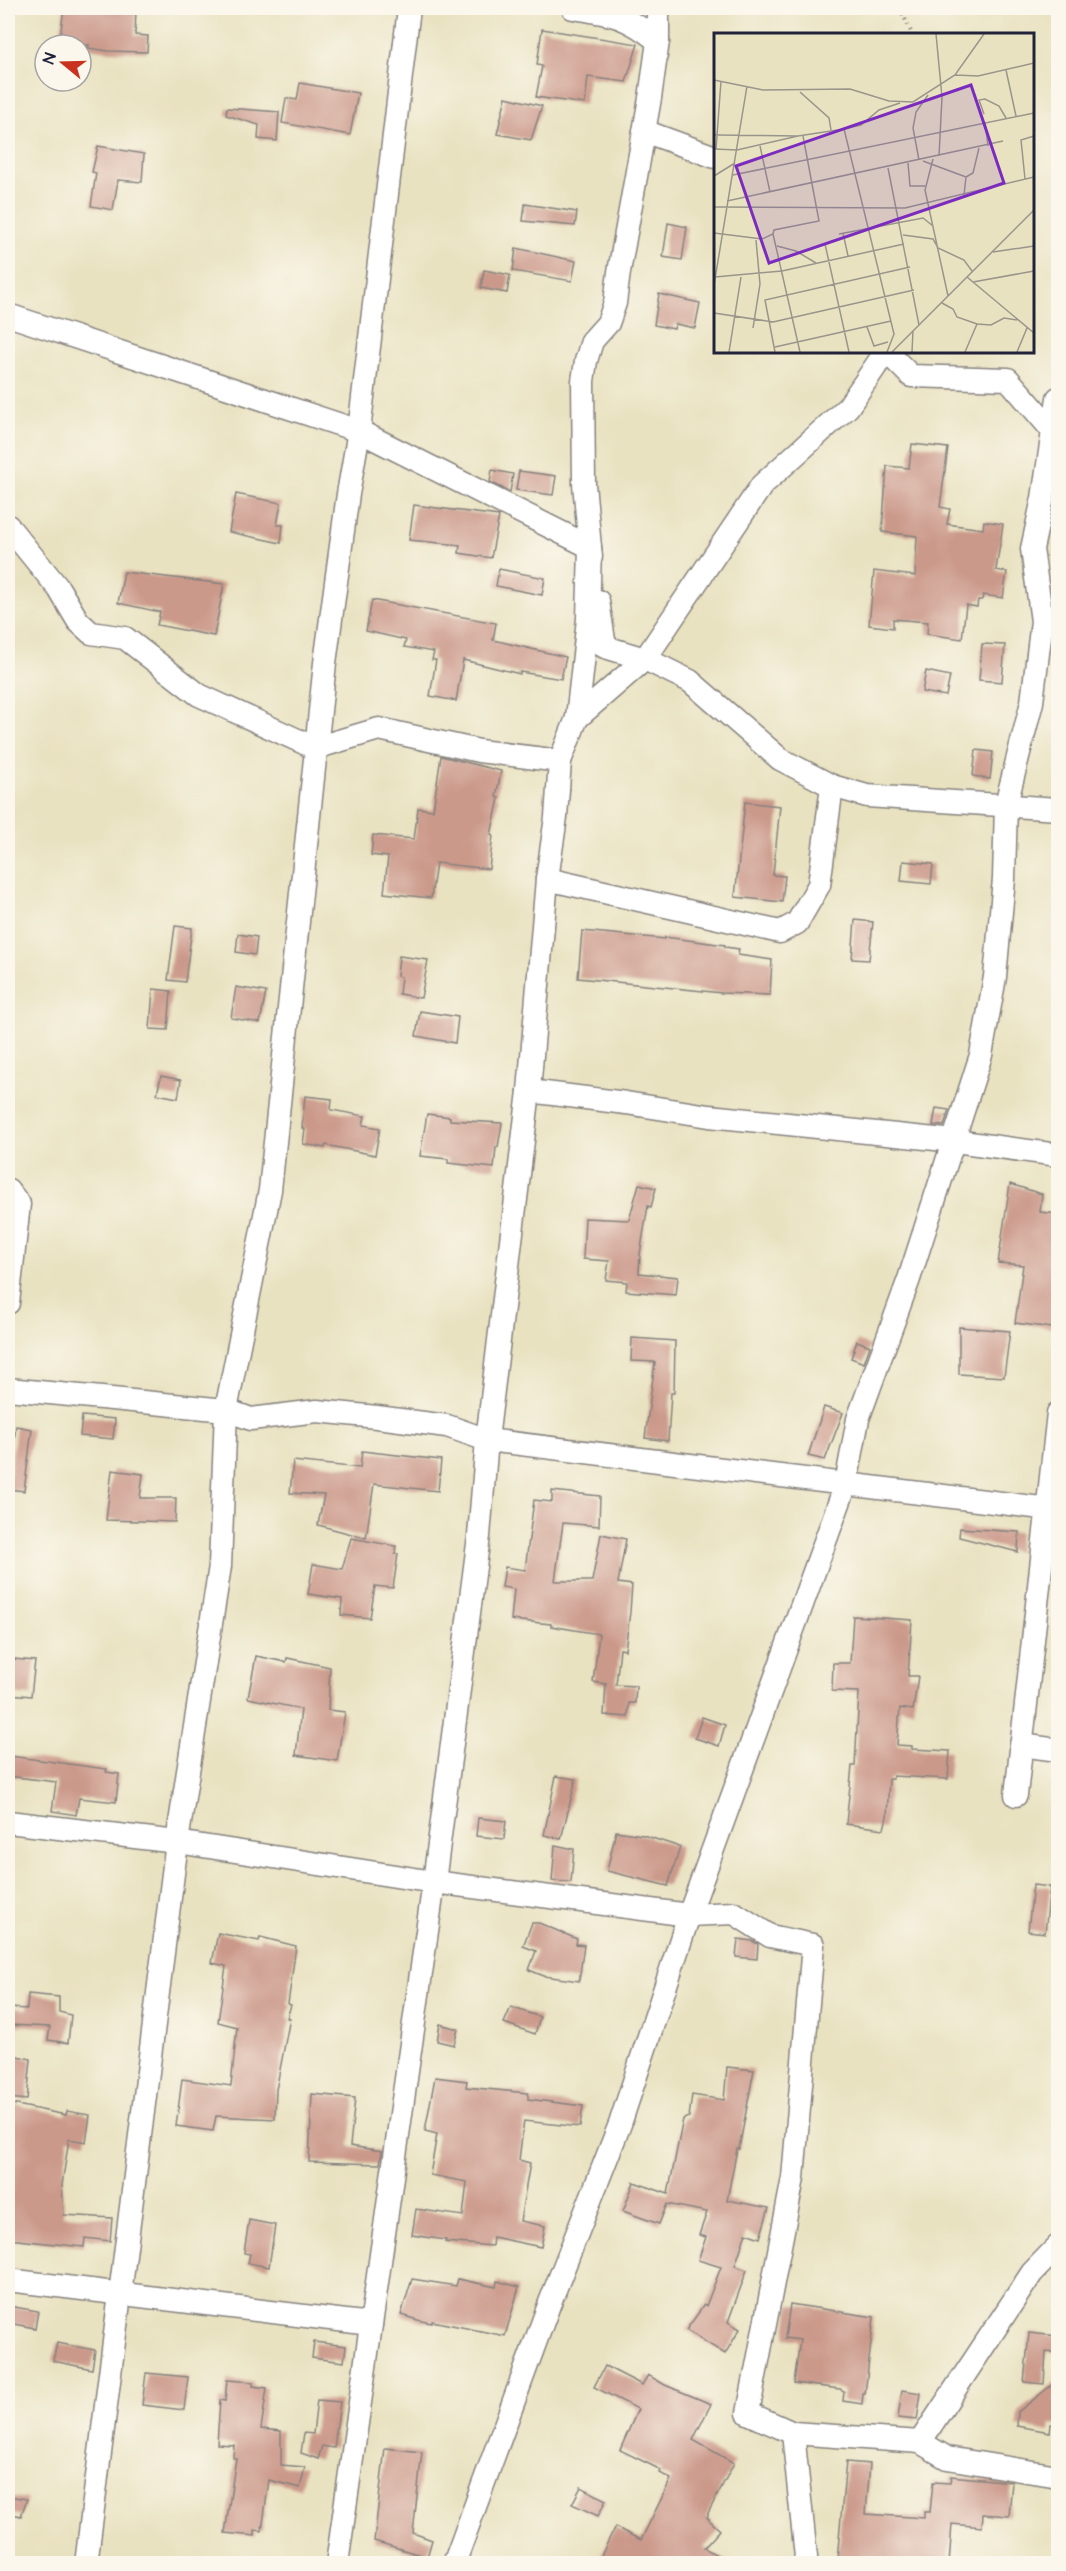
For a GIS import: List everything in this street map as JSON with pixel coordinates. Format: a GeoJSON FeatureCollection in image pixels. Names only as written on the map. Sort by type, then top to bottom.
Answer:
{"type":"FeatureCollection","features":[{"type":"Feature","properties":{"kind":"street"},"geometry":{"type":"LineString","coordinates":[[86,2564],[177,1842],[220,1566],[226,1410],[270,1190],[315,748],[348,494],[359,431],[409,8]]}},
{"type":"Feature","properties":{"kind":"street"},"geometry":{"type":"LineString","coordinates":[[573,8],[619,15],[638,25],[658,41]]}},
{"type":"Feature","properties":{"kind":"street"},"geometry":{"type":"LineString","coordinates":[[658,8],[658,41],[615,303],[608,323],[592,341],[584,371],[584,484],[590,547],[605,647],[645,659],[690,681],[780,759],[832,786],[867,796],[1059,809]]}},
{"type":"Feature","properties":{"kind":"street"},"geometry":{"type":"LineString","coordinates":[[644,131],[714,157]]}},
{"type":"Feature","properties":{"kind":"street"},"geometry":{"type":"LineString","coordinates":[[8,315],[359,431],[590,547]]}},
{"type":"Feature","properties":{"kind":"street"},"geometry":{"type":"LineString","coordinates":[[577,718],[645,659],[762,485],[848,407],[885,352]]}},
{"type":"Feature","properties":{"kind":"street"},"geometry":{"type":"LineString","coordinates":[[887,352],[911,376],[1008,379],[1053,431]]}},
{"type":"Feature","properties":{"kind":"street"},"geometry":{"type":"LineString","coordinates":[[454,2564],[620,2124],[689,1915],[846,1484],[858,1419],[955,1141],[981,1055],[995,977],[1004,879],[1006,804],[1033,690],[1042,621],[1032,549],[1059,398]]}},
{"type":"Feature","properties":{"kind":"street"},"geometry":{"type":"LineString","coordinates":[[8,526],[60,589],[78,621],[91,633],[125,638],[199,695],[315,748],[379,729],[479,751],[560,760]]}},
{"type":"Feature","properties":{"kind":"street"},"geometry":{"type":"LineString","coordinates":[[337,2564],[434,1882],[478,1536],[487,1440],[529,1092],[547,879],[556,817],[560,760],[577,718],[588,619],[590,547]]}},
{"type":"Feature","properties":{"kind":"street"},"geometry":{"type":"LineString","coordinates":[[547,879],[780,932],[797,922],[819,885],[832,786]]}},
{"type":"Feature","properties":{"kind":"street"},"geometry":{"type":"LineString","coordinates":[[529,1092],[626,1103],[709,1116],[955,1141],[1059,1155]]}},
{"type":"Feature","properties":{"kind":"street"},"geometry":{"type":"LineString","coordinates":[[8,1190],[19,1204],[8,1303]]}},
{"type":"Feature","properties":{"kind":"street"},"geometry":{"type":"LineString","coordinates":[[8,1389],[226,1410],[251,1419],[317,1411],[377,1417],[447,1426],[487,1440],[1053,1509]]}},
{"type":"Feature","properties":{"kind":"street"},"geometry":{"type":"LineString","coordinates":[[1016,1795],[1053,1509],[1059,1413]]}},
{"type":"Feature","properties":{"kind":"street"},"geometry":{"type":"LineString","coordinates":[[1021,1745],[1059,1750]]}},
{"type":"Feature","properties":{"kind":"street"},"geometry":{"type":"LineString","coordinates":[[8,1822],[177,1842],[434,1882],[689,1915],[735,1913],[770,1936],[813,1946],[793,2178],[748,2413],[793,2433],[920,2442],[947,2458],[1059,2476]]}},
{"type":"Feature","properties":{"kind":"street"},"geometry":{"type":"LineString","coordinates":[[920,2442],[1032,2273],[1059,2246]]}},
{"type":"Feature","properties":{"kind":"street"},"geometry":{"type":"LineString","coordinates":[[8,2280],[371,2324]]}},
{"type":"Feature","properties":{"kind":"street"},"geometry":{"type":"LineString","coordinates":[[793,2433],[806,2557],[804,2564]]}},
{"type":"Feature","properties":{"kind":"path"},"geometry":{"type":"LineString","coordinates":[[900,8],[912,33]]}},
{"type":"Feature","properties":{"kind":"building"},"geometry":{"type":"Polygon","coordinates":[[[64,8],[136,8],[135,35],[148,36],[147,52],[93,49],[93,33],[61,33],[64,8]]]}},
{"type":"Feature","properties":{"kind":"building"},"geometry":{"type":"Polygon","coordinates":[[[542,29],[638,44],[626,82],[588,77],[585,104],[536,97],[542,66],[537,65],[542,29]]]}},
{"type":"Feature","properties":{"kind":"building"},"geometry":{"type":"Polygon","coordinates":[[[300,83],[358,93],[350,135],[282,123],[286,98],[297,100],[300,83]]]}},
{"type":"Feature","properties":{"kind":"building"},"geometry":{"type":"Polygon","coordinates":[[[506,97],[542,106],[531,140],[497,134],[506,97]]]}},
{"type":"Feature","properties":{"kind":"building"},"geometry":{"type":"Polygon","coordinates":[[[227,108],[279,112],[277,141],[258,139],[259,125],[226,115],[227,108]]]}},
{"type":"Feature","properties":{"kind":"building"},"geometry":{"type":"Polygon","coordinates":[[[98,146],[144,154],[142,182],[118,180],[113,210],[91,206],[96,173],[92,172],[98,146]]]}},
{"type":"Feature","properties":{"kind":"building"},"geometry":{"type":"Polygon","coordinates":[[[525,204],[577,212],[575,226],[523,221],[525,204]]]}},
{"type":"Feature","properties":{"kind":"building"},"geometry":{"type":"Polygon","coordinates":[[[668,223],[687,227],[682,260],[663,257],[668,223]]]}},
{"type":"Feature","properties":{"kind":"building"},"geometry":{"type":"Polygon","coordinates":[[[516,248],[576,261],[572,281],[513,271],[516,248]]]}},
{"type":"Feature","properties":{"kind":"building"},"geometry":{"type":"Polygon","coordinates":[[[484,270],[510,275],[507,293],[481,288],[484,270]]]}},
{"type":"Feature","properties":{"kind":"building"},"geometry":{"type":"Polygon","coordinates":[[[659,294],[700,303],[695,328],[675,324],[674,329],[654,325],[659,294]]]}},
{"type":"Feature","properties":{"kind":"building"},"geometry":{"type":"Polygon","coordinates":[[[912,444],[948,448],[940,507],[950,509],[947,524],[983,529],[984,521],[1003,524],[996,570],[1007,572],[1003,598],[983,595],[982,600],[978,600],[977,607],[966,605],[962,639],[927,634],[928,622],[893,619],[893,628],[869,625],[874,571],[915,576],[917,536],[882,532],[887,466],[909,468],[912,444]]]}},
{"type":"Feature","properties":{"kind":"building"},"geometry":{"type":"Polygon","coordinates":[[[492,470],[513,474],[510,492],[490,482],[492,470]]]}},
{"type":"Feature","properties":{"kind":"building"},"geometry":{"type":"Polygon","coordinates":[[[519,471],[556,476],[553,495],[516,490],[519,471]]]}},
{"type":"Feature","properties":{"kind":"building"},"geometry":{"type":"Polygon","coordinates":[[[236,494],[281,503],[277,525],[283,525],[281,543],[229,532],[236,494]]]}},
{"type":"Feature","properties":{"kind":"building"},"geometry":{"type":"Polygon","coordinates":[[[414,505],[499,516],[491,558],[459,553],[460,545],[409,540],[414,505]]]}},
{"type":"Feature","properties":{"kind":"building"},"geometry":{"type":"Polygon","coordinates":[[[499,569],[545,578],[542,595],[496,586],[499,569]]]}},
{"type":"Feature","properties":{"kind":"building"},"geometry":{"type":"Polygon","coordinates":[[[124,572],[224,584],[214,636],[157,625],[160,612],[118,603],[124,572]]]}},
{"type":"Feature","properties":{"kind":"building"},"geometry":{"type":"Polygon","coordinates":[[[372,600],[496,623],[493,640],[566,657],[561,679],[520,672],[520,674],[463,660],[456,701],[430,696],[436,660],[432,660],[434,652],[404,647],[406,640],[366,631],[372,600]]]}},
{"type":"Feature","properties":{"kind":"building"},"geometry":{"type":"Polygon","coordinates":[[[982,644],[1005,645],[1002,682],[979,680],[982,644]]]}},
{"type":"Feature","properties":{"kind":"building"},"geometry":{"type":"Polygon","coordinates":[[[926,671],[950,676],[946,696],[922,692],[926,671]]]}},
{"type":"Feature","properties":{"kind":"building"},"geometry":{"type":"Polygon","coordinates":[[[976,750],[993,752],[990,779],[973,776],[976,750]]]}},
{"type":"Feature","properties":{"kind":"building"},"geometry":{"type":"Polygon","coordinates":[[[441,756],[501,771],[496,797],[499,798],[491,835],[493,835],[489,869],[436,863],[431,898],[384,893],[388,857],[371,855],[373,835],[414,839],[418,808],[433,810],[441,756]]]}},
{"type":"Feature","properties":{"kind":"building"},"geometry":{"type":"Polygon","coordinates":[[[745,802],[780,806],[773,875],[785,876],[782,902],[735,897],[745,802]]]}},
{"type":"Feature","properties":{"kind":"building"},"geometry":{"type":"Polygon","coordinates":[[[903,861],[933,864],[931,884],[901,881],[903,861]]]}},
{"type":"Feature","properties":{"kind":"building"},"geometry":{"type":"Polygon","coordinates":[[[855,920],[873,922],[869,960],[852,959],[855,920]]]}},
{"type":"Feature","properties":{"kind":"building"},"geometry":{"type":"Polygon","coordinates":[[[175,926],[192,928],[185,982],[168,980],[175,926]]]}},
{"type":"Feature","properties":{"kind":"building"},"geometry":{"type":"Polygon","coordinates":[[[582,931],[665,939],[665,937],[725,945],[725,947],[739,949],[738,955],[772,960],[770,995],[722,993],[578,978],[582,931]]]}},
{"type":"Feature","properties":{"kind":"building"},"geometry":{"type":"Polygon","coordinates":[[[238,934],[257,937],[255,955],[236,952],[238,934]]]}},
{"type":"Feature","properties":{"kind":"building"},"geometry":{"type":"Polygon","coordinates":[[[399,956],[428,960],[421,998],[399,994],[401,977],[397,976],[399,956]]]}},
{"type":"Feature","properties":{"kind":"building"},"geometry":{"type":"Polygon","coordinates":[[[236,987],[266,992],[260,1023],[231,1018],[236,987]]]}},
{"type":"Feature","properties":{"kind":"building"},"geometry":{"type":"Polygon","coordinates":[[[153,989],[171,991],[168,1030],[150,1029],[153,989]]]}},
{"type":"Feature","properties":{"kind":"building"},"geometry":{"type":"Polygon","coordinates":[[[420,1011],[458,1017],[455,1043],[416,1036],[420,1011]]]}},
{"type":"Feature","properties":{"kind":"building"},"geometry":{"type":"Polygon","coordinates":[[[161,1076],[181,1080],[178,1098],[157,1094],[161,1076]]]}},
{"type":"Feature","properties":{"kind":"building"},"geometry":{"type":"Polygon","coordinates":[[[305,1096],[332,1099],[331,1110],[365,1116],[363,1125],[380,1128],[375,1155],[326,1145],[325,1148],[303,1144],[305,1096]]]}},
{"type":"Feature","properties":{"kind":"building"},"geometry":{"type":"Polygon","coordinates":[[[936,1108],[949,1110],[944,1126],[933,1125],[936,1108]]]}},
{"type":"Feature","properties":{"kind":"building"},"geometry":{"type":"Polygon","coordinates":[[[427,1114],[450,1117],[450,1120],[502,1123],[494,1168],[448,1163],[448,1159],[420,1156],[427,1114]]]}},
{"type":"Feature","properties":{"kind":"building"},"geometry":{"type":"Polygon","coordinates":[[[639,1184],[656,1188],[651,1207],[648,1206],[639,1273],[678,1277],[676,1295],[626,1291],[627,1282],[606,1280],[609,1261],[583,1259],[585,1218],[629,1220],[639,1184]]]}},
{"type":"Feature","properties":{"kind":"building"},"geometry":{"type":"Polygon","coordinates":[[[1010,1184],[1042,1194],[1040,1212],[1059,1214],[1059,1284],[1052,1328],[1015,1323],[1023,1265],[998,1263],[1010,1184]]]}},
{"type":"Feature","properties":{"kind":"building"},"geometry":{"type":"Polygon","coordinates":[[[959,1327],[1010,1331],[1004,1377],[959,1374],[959,1327]]]}},
{"type":"Feature","properties":{"kind":"building"},"geometry":{"type":"Polygon","coordinates":[[[632,1338],[675,1341],[674,1393],[671,1393],[668,1441],[645,1438],[655,1362],[631,1361],[632,1338]]]}},
{"type":"Feature","properties":{"kind":"building"},"geometry":{"type":"Polygon","coordinates":[[[857,1341],[870,1346],[864,1363],[851,1358],[857,1341]]]}},
{"type":"Feature","properties":{"kind":"building"},"geometry":{"type":"Polygon","coordinates":[[[824,1407],[843,1413],[825,1460],[808,1456],[824,1407]]]}},
{"type":"Feature","properties":{"kind":"building"},"geometry":{"type":"Polygon","coordinates":[[[82,1416],[115,1419],[113,1439],[80,1436],[82,1416]]]}},
{"type":"Feature","properties":{"kind":"building"},"geometry":{"type":"Polygon","coordinates":[[[16,1426],[32,1429],[24,1491],[8,1489],[16,1426]]]}},
{"type":"Feature","properties":{"kind":"building"},"geometry":{"type":"Polygon","coordinates":[[[362,1451],[441,1460],[438,1491],[374,1484],[366,1538],[318,1525],[324,1495],[290,1493],[293,1461],[360,1468],[362,1451]]]}},
{"type":"Feature","properties":{"kind":"building"},"geometry":{"type":"Polygon","coordinates":[[[112,1470],[143,1474],[140,1498],[176,1498],[175,1522],[106,1520],[112,1470]]]}},
{"type":"Feature","properties":{"kind":"building"},"geometry":{"type":"Polygon","coordinates":[[[552,1491],[600,1496],[599,1526],[563,1523],[555,1581],[592,1581],[601,1534],[626,1539],[618,1583],[632,1585],[625,1650],[620,1649],[616,1685],[636,1686],[635,1703],[629,1703],[628,1717],[604,1715],[606,1684],[593,1682],[599,1634],[551,1626],[551,1624],[511,1620],[514,1589],[502,1587],[505,1567],[525,1570],[534,1500],[552,1502],[552,1491]]]}},
{"type":"Feature","properties":{"kind":"building"},"geometry":{"type":"Polygon","coordinates":[[[960,1528],[1019,1532],[1018,1552],[959,1537],[960,1528]]]}},
{"type":"Feature","properties":{"kind":"building"},"geometry":{"type":"Polygon","coordinates":[[[351,1538],[396,1546],[395,1554],[398,1554],[393,1588],[375,1586],[370,1618],[341,1615],[342,1599],[308,1594],[313,1564],[342,1569],[351,1538]]]}},
{"type":"Feature","properties":{"kind":"building"},"geometry":{"type":"Polygon","coordinates":[[[853,1616],[912,1620],[908,1676],[918,1676],[913,1710],[900,1708],[897,1745],[912,1746],[912,1749],[950,1751],[948,1779],[893,1776],[893,1779],[889,1779],[884,1829],[846,1824],[852,1766],[855,1766],[859,1692],[832,1691],[833,1663],[850,1663],[853,1616]]]}},
{"type":"Feature","properties":{"kind":"building"},"geometry":{"type":"Polygon","coordinates":[[[256,1656],[286,1662],[287,1658],[330,1667],[328,1710],[345,1712],[337,1761],[296,1755],[301,1709],[248,1698],[256,1656]]]}},
{"type":"Feature","properties":{"kind":"building"},"geometry":{"type":"Polygon","coordinates":[[[13,1659],[35,1661],[31,1696],[10,1694],[13,1659]]]}},
{"type":"Feature","properties":{"kind":"building"},"geometry":{"type":"Polygon","coordinates":[[[702,1717],[725,1725],[719,1746],[695,1738],[702,1717]]]}},
{"type":"Feature","properties":{"kind":"building"},"geometry":{"type":"Polygon","coordinates":[[[10,1756],[107,1769],[106,1772],[119,1774],[116,1802],[79,1798],[76,1815],[52,1811],[56,1782],[8,1776],[10,1756]]]}},
{"type":"Feature","properties":{"kind":"building"},"geometry":{"type":"Polygon","coordinates":[[[556,1776],[576,1779],[561,1839],[544,1835],[556,1776]]]}},
{"type":"Feature","properties":{"kind":"building"},"geometry":{"type":"Polygon","coordinates":[[[478,1818],[506,1821],[504,1839],[476,1836],[478,1818]]]}},
{"type":"Feature","properties":{"kind":"building"},"geometry":{"type":"Polygon","coordinates":[[[616,1831],[643,1835],[680,1847],[668,1886],[607,1871],[616,1831]]]}},
{"type":"Feature","properties":{"kind":"building"},"geometry":{"type":"Polygon","coordinates":[[[555,1845],[574,1849],[571,1882],[552,1881],[555,1845]]]}},
{"type":"Feature","properties":{"kind":"building"},"geometry":{"type":"Polygon","coordinates":[[[1033,1885],[1050,1887],[1045,1933],[1028,1931],[1033,1885]]]}},
{"type":"Feature","properties":{"kind":"building"},"geometry":{"type":"Polygon","coordinates":[[[532,1923],[539,1923],[577,1939],[576,1944],[584,1945],[579,1981],[544,1976],[529,1970],[536,1951],[523,1946],[532,1923]]]}},
{"type":"Feature","properties":{"kind":"building"},"geometry":{"type":"Polygon","coordinates":[[[218,1933],[259,1941],[260,1937],[296,1946],[288,2004],[291,2005],[287,2018],[290,2018],[276,2090],[275,2119],[216,2116],[213,2131],[176,2126],[182,2079],[231,2086],[237,2027],[218,2022],[226,1966],[212,1963],[218,1933]]]}},
{"type":"Feature","properties":{"kind":"building"},"geometry":{"type":"Polygon","coordinates":[[[738,1939],[758,1944],[757,1959],[736,1957],[738,1939]]]}},
{"type":"Feature","properties":{"kind":"building"},"geometry":{"type":"Polygon","coordinates":[[[28,1994],[59,1997],[59,2012],[71,2015],[68,2043],[48,2040],[50,2027],[10,2025],[11,2008],[27,2009],[28,1994]]]}},
{"type":"Feature","properties":{"kind":"building"},"geometry":{"type":"Polygon","coordinates":[[[511,2007],[540,2017],[535,2034],[504,2023],[511,2007]]]}},
{"type":"Feature","properties":{"kind":"building"},"geometry":{"type":"Polygon","coordinates":[[[440,2024],[458,2029],[454,2045],[437,2041],[440,2024]]]}},
{"type":"Feature","properties":{"kind":"building"},"geometry":{"type":"Polygon","coordinates":[[[8,2054],[31,2059],[27,2100],[8,2098],[8,2054]]]}},
{"type":"Feature","properties":{"kind":"building"},"geometry":{"type":"Polygon","coordinates":[[[727,2067],[754,2070],[727,2200],[769,2208],[760,2238],[746,2233],[735,2266],[747,2270],[728,2322],[740,2329],[725,2354],[686,2330],[704,2305],[706,2306],[721,2267],[698,2260],[706,2237],[699,2235],[707,2212],[667,2204],[659,2224],[623,2211],[634,2182],[668,2194],[683,2119],[689,2117],[692,2095],[724,2100],[727,2067]]]}},
{"type":"Feature","properties":{"kind":"building"},"geometry":{"type":"Polygon","coordinates":[[[435,2077],[467,2081],[466,2087],[528,2093],[528,2099],[583,2106],[580,2127],[524,2121],[519,2160],[530,2163],[520,2221],[545,2226],[541,2247],[493,2237],[492,2246],[445,2242],[446,2240],[412,2235],[416,2209],[463,2216],[467,2182],[430,2175],[437,2134],[425,2131],[435,2077]]]}},
{"type":"Feature","properties":{"kind":"building"},"geometry":{"type":"Polygon","coordinates":[[[312,2094],[355,2098],[350,2146],[382,2151],[380,2164],[309,2162],[312,2094]]]}},
{"type":"Feature","properties":{"kind":"building"},"geometry":{"type":"Polygon","coordinates":[[[12,2104],[66,2115],[67,2111],[90,2115],[86,2142],[69,2139],[62,2185],[64,2215],[112,2218],[110,2241],[85,2238],[84,2247],[8,2239],[10,2137],[8,2137],[12,2104]]]}},
{"type":"Feature","properties":{"kind":"building"},"geometry":{"type":"Polygon","coordinates":[[[249,2220],[275,2225],[269,2267],[248,2263],[250,2254],[244,2253],[249,2220]]]}},
{"type":"Feature","properties":{"kind":"building"},"geometry":{"type":"Polygon","coordinates":[[[412,2279],[456,2286],[458,2279],[496,2287],[497,2281],[519,2287],[505,2336],[432,2321],[432,2323],[421,2321],[401,2315],[412,2279]]]}},
{"type":"Feature","properties":{"kind":"building"},"geometry":{"type":"Polygon","coordinates":[[[790,2304],[874,2317],[862,2404],[843,2401],[844,2391],[840,2389],[794,2383],[800,2340],[785,2338],[790,2304]]]}},
{"type":"Feature","properties":{"kind":"building"},"geometry":{"type":"Polygon","coordinates":[[[8,2306],[38,2311],[35,2328],[8,2323],[8,2306]]]}},
{"type":"Feature","properties":{"kind":"building"},"geometry":{"type":"Polygon","coordinates":[[[1029,2333],[1057,2336],[1055,2353],[1046,2352],[1044,2384],[1024,2382],[1029,2333]]]}},
{"type":"Feature","properties":{"kind":"building"},"geometry":{"type":"Polygon","coordinates":[[[314,2342],[346,2346],[344,2362],[312,2358],[314,2342]]]}},
{"type":"Feature","properties":{"kind":"building"},"geometry":{"type":"Polygon","coordinates":[[[57,2343],[95,2350],[92,2369],[53,2361],[57,2343]]]}},
{"type":"Feature","properties":{"kind":"building"},"geometry":{"type":"Polygon","coordinates":[[[605,2366],[642,2385],[648,2375],[665,2385],[711,2404],[693,2440],[734,2463],[706,2517],[720,2530],[704,2548],[733,2564],[597,2564],[615,2527],[641,2540],[671,2479],[660,2473],[661,2470],[620,2450],[638,2409],[594,2387],[605,2366]]]}},
{"type":"Feature","properties":{"kind":"building"},"geometry":{"type":"Polygon","coordinates":[[[146,2373],[188,2377],[184,2410],[142,2405],[146,2373]]]}},
{"type":"Feature","properties":{"kind":"building"},"geometry":{"type":"Polygon","coordinates":[[[227,2380],[253,2382],[253,2386],[267,2388],[261,2429],[281,2431],[281,2465],[305,2467],[300,2488],[269,2480],[262,2531],[255,2530],[255,2536],[225,2533],[236,2458],[233,2458],[234,2445],[217,2444],[220,2400],[225,2401],[227,2380]]]}},
{"type":"Feature","properties":{"kind":"building"},"geometry":{"type":"Polygon","coordinates":[[[1058,2380],[1055,2402],[1059,2403],[1059,2425],[1051,2424],[1050,2432],[1017,2426],[1018,2412],[1058,2380]]]}},
{"type":"Feature","properties":{"kind":"building"},"geometry":{"type":"Polygon","coordinates":[[[902,2390],[921,2393],[917,2420],[898,2418],[902,2390]]]}},
{"type":"Feature","properties":{"kind":"building"},"geometry":{"type":"Polygon","coordinates":[[[317,2400],[340,2402],[334,2448],[322,2446],[318,2459],[301,2453],[304,2433],[313,2434],[317,2400]]]}},
{"type":"Feature","properties":{"kind":"building"},"geometry":{"type":"Polygon","coordinates":[[[385,2448],[422,2452],[413,2533],[432,2540],[427,2557],[374,2541],[385,2448]]]}},
{"type":"Feature","properties":{"kind":"building"},"geometry":{"type":"Polygon","coordinates":[[[846,2462],[870,2464],[866,2514],[924,2518],[924,2512],[930,2512],[933,2482],[950,2483],[951,2476],[1012,2482],[1009,2516],[983,2514],[982,2527],[952,2524],[949,2564],[875,2564],[837,2560],[846,2462]]]}},
{"type":"Feature","properties":{"kind":"building"},"geometry":{"type":"Polygon","coordinates":[[[581,2487],[606,2500],[598,2516],[572,2504],[581,2487]]]}},
{"type":"Feature","properties":{"kind":"building"},"geometry":{"type":"Polygon","coordinates":[[[8,2496],[27,2499],[21,2516],[8,2513],[8,2496]]]}}]}
